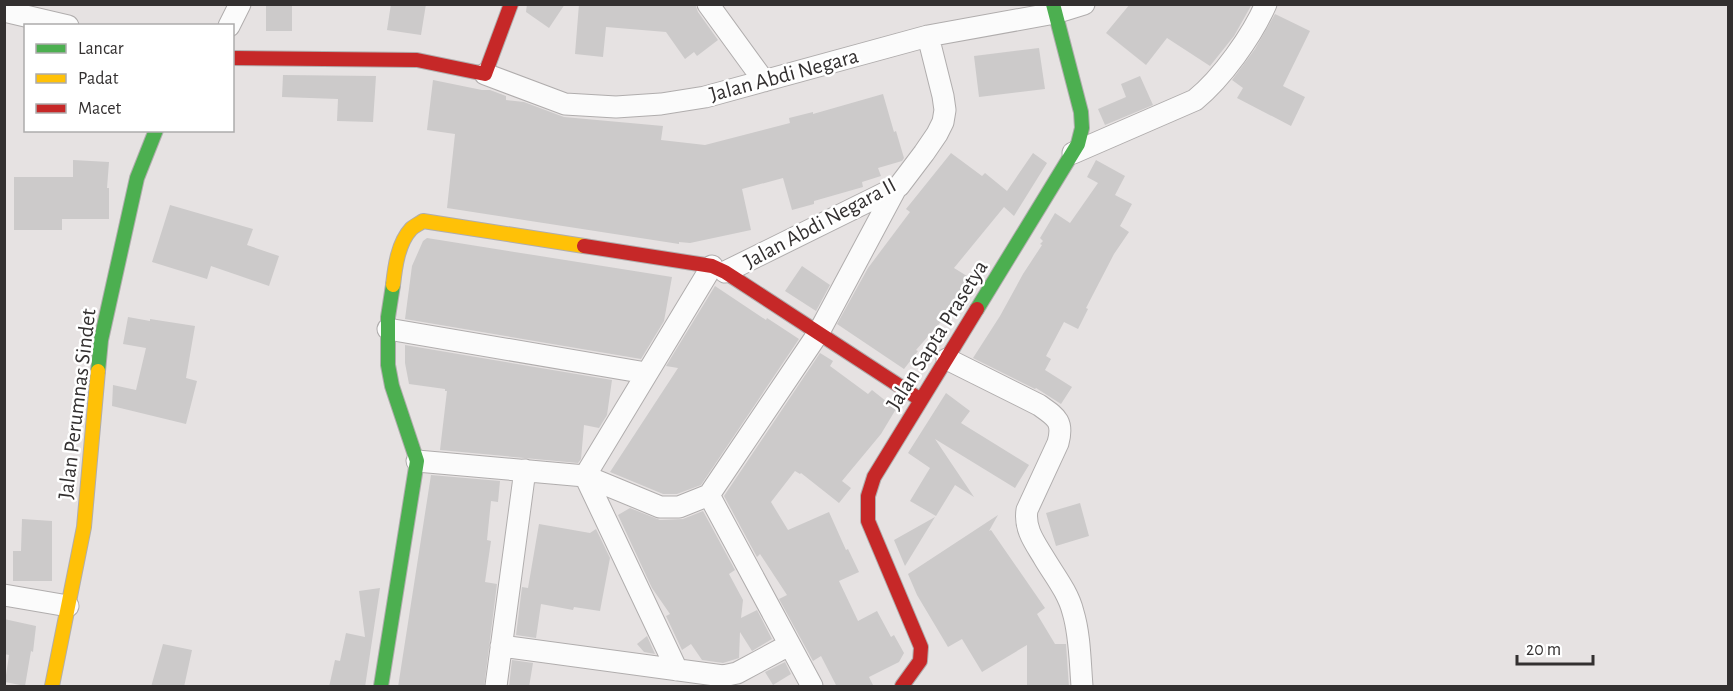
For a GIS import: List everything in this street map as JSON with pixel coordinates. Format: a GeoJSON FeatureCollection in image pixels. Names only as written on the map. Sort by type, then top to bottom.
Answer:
{"type":"FeatureCollection","features":[{"type":"Feature","properties":{"kind":"street"},"geometry":{"type":"LineString","coordinates":[[231,24],[240,4]]}},
{"type":"Feature","properties":{"kind":"street"},"geometry":{"type":"LineString","coordinates":[[234,58],[417,60],[485,74],[511,4]]}},
{"type":"Feature","properties":{"kind":"street"},"geometry":{"type":"LineString","coordinates":[[708,4],[764,81]]}},
{"type":"Feature","properties":{"kind":"street","name":"Jalan Abdi Negara"},"geometry":{"type":"LineString","coordinates":[[485,74],[565,104],[616,106],[661,104],[705,97],[928,36],[1084,4]]}},
{"type":"Feature","properties":{"kind":"street"},"geometry":{"type":"LineString","coordinates":[[1073,153],[1195,100],[1211,87],[1231,60],[1257,24],[1266,4]]}},
{"type":"Feature","properties":{"kind":"street","name":"Jalan Sapta Prasetya"},"geometry":{"type":"LineString","coordinates":[[902,687],[920,661],[921,647],[868,521],[868,496],[874,477],[1073,153],[1080,136],[1081,112],[1054,9]]}},
{"type":"Feature","properties":{"kind":"street"},"geometry":{"type":"LineString","coordinates":[[4,12],[59,24]]}},
{"type":"Feature","properties":{"kind":"street","name":"Jalan Abdi Negara II"},"geometry":{"type":"LineString","coordinates":[[718,269],[899,186],[924,153],[943,122],[945,110],[943,96],[928,36]]}},
{"type":"Feature","properties":{"kind":"street","name":"Jalan Perumnas Sindet"},"geometry":{"type":"LineString","coordinates":[[52,687],[84,527],[101,340],[137,178],[155,132]]}},
{"type":"Feature","properties":{"kind":"street"},"geometry":{"type":"LineString","coordinates":[[417,461],[585,476],[660,507],[679,507],[709,495],[819,332],[896,188]]}},
{"type":"Feature","properties":{"kind":"street"},"geometry":{"type":"LineString","coordinates":[[381,687],[417,461],[392,386],[388,365],[388,317],[396,262],[402,245],[410,230],[423,221],[718,269],[819,332],[921,400]]}},
{"type":"Feature","properties":{"kind":"street"},"geometry":{"type":"LineString","coordinates":[[585,476],[646,373],[718,269]]}},
{"type":"Feature","properties":{"kind":"street"},"geometry":{"type":"LineString","coordinates":[[388,329],[646,373]]}},
{"type":"Feature","properties":{"kind":"street"},"geometry":{"type":"LineString","coordinates":[[947,358],[1039,405],[1060,423],[1059,443],[1027,510],[1026,518],[1030,534],[1073,610],[1082,687]]}},
{"type":"Feature","properties":{"kind":"street"},"geometry":{"type":"LineString","coordinates":[[496,687],[525,470]]}},
{"type":"Feature","properties":{"kind":"street"},"geometry":{"type":"LineString","coordinates":[[585,476],[676,670]]}},
{"type":"Feature","properties":{"kind":"street"},"geometry":{"type":"LineString","coordinates":[[709,495],[812,687]]}},
{"type":"Feature","properties":{"kind":"street"},"geometry":{"type":"LineString","coordinates":[[4,596],[68,606]]}},
{"type":"Feature","properties":{"kind":"street"},"geometry":{"type":"LineString","coordinates":[[501,646],[723,676],[737,673],[789,645]]}},
{"type":"Feature","properties":{"kind":"building"},"geometry":{"type":"Polygon","coordinates":[[[266,4],[292,4],[292,31],[266,31],[266,4]]]}},
{"type":"Feature","properties":{"kind":"building"},"geometry":{"type":"Polygon","coordinates":[[[391,4],[426,4],[421,35],[387,30],[391,4]]]}},
{"type":"Feature","properties":{"kind":"building"},"geometry":{"type":"Polygon","coordinates":[[[527,4],[565,4],[549,28],[526,12],[527,4]]]}},
{"type":"Feature","properties":{"kind":"building"},"geometry":{"type":"Polygon","coordinates":[[[579,4],[695,4],[718,40],[697,56],[694,52],[685,59],[666,32],[606,27],[603,57],[575,54],[579,4]]]}},
{"type":"Feature","properties":{"kind":"building"},"geometry":{"type":"Polygon","coordinates":[[[1130,4],[1252,4],[1234,36],[1210,66],[1167,38],[1146,65],[1106,33],[1130,4]]]}},
{"type":"Feature","properties":{"kind":"building"},"geometry":{"type":"Polygon","coordinates":[[[1275,14],[1310,31],[1283,86],[1305,97],[1291,126],[1237,98],[1243,88],[1232,80],[1255,49],[1275,14]]]}},
{"type":"Feature","properties":{"kind":"building"},"geometry":{"type":"Polygon","coordinates":[[[1039,48],[1045,89],[979,97],[974,56],[1039,48]]]}},
{"type":"Feature","properties":{"kind":"building"},"geometry":{"type":"Polygon","coordinates":[[[283,75],[376,76],[373,122],[337,121],[338,99],[282,97],[283,75]]]}},
{"type":"Feature","properties":{"kind":"building"},"geometry":{"type":"Polygon","coordinates":[[[1140,76],[1153,105],[1105,125],[1098,109],[1126,97],[1121,84],[1140,76]]]}},
{"type":"Feature","properties":{"kind":"building"},"geometry":{"type":"Polygon","coordinates":[[[433,80],[490,90],[506,96],[506,100],[524,102],[564,117],[663,126],[661,140],[705,145],[790,123],[789,118],[813,112],[813,114],[883,94],[904,158],[902,161],[878,168],[881,176],[862,182],[863,187],[792,210],[783,178],[742,189],[751,230],[690,243],[679,242],[679,244],[447,208],[455,134],[427,130],[433,80]]]}},
{"type":"Feature","properties":{"kind":"building"},"geometry":{"type":"Polygon","coordinates":[[[951,153],[982,176],[985,173],[1007,191],[1033,153],[1047,163],[1014,216],[1004,207],[954,268],[975,281],[916,350],[918,351],[904,369],[837,324],[868,268],[910,212],[906,209],[951,153]]]}},
{"type":"Feature","properties":{"kind":"building"},"geometry":{"type":"Polygon","coordinates":[[[73,160],[109,162],[107,188],[109,188],[109,219],[62,219],[62,230],[14,230],[14,177],[73,177],[73,160]]]}},
{"type":"Feature","properties":{"kind":"building"},"geometry":{"type":"Polygon","coordinates":[[[1096,160],[1125,176],[1115,195],[1132,204],[1120,226],[1129,232],[1114,254],[1086,308],[1088,309],[1078,329],[1064,322],[1046,356],[1051,359],[1045,370],[1072,387],[1061,404],[1036,388],[973,358],[1042,245],[1040,244],[1043,241],[1040,238],[1055,213],[1070,223],[1098,183],[1087,177],[1096,160]]]}},
{"type":"Feature","properties":{"kind":"building"},"geometry":{"type":"Polygon","coordinates":[[[170,205],[253,229],[247,245],[279,256],[269,286],[211,266],[207,279],[152,262],[170,205]]]}},
{"type":"Feature","properties":{"kind":"building"},"geometry":{"type":"Polygon","coordinates":[[[427,238],[672,277],[664,321],[641,359],[405,319],[412,266],[423,241],[427,238]]]}},
{"type":"Feature","properties":{"kind":"building"},"geometry":{"type":"Polygon","coordinates":[[[802,266],[830,285],[816,311],[785,291],[802,266]]]}},
{"type":"Feature","properties":{"kind":"building"},"geometry":{"type":"Polygon","coordinates":[[[715,286],[799,339],[701,485],[677,494],[663,494],[610,472],[678,368],[666,366],[715,286]]]}},
{"type":"Feature","properties":{"kind":"building"},"geometry":{"type":"Polygon","coordinates":[[[128,317],[195,326],[186,378],[197,381],[186,424],[112,406],[113,385],[136,390],[146,348],[123,344],[128,317]]]}},
{"type":"Feature","properties":{"kind":"building"},"geometry":{"type":"Polygon","coordinates":[[[405,345],[612,380],[607,415],[599,428],[584,425],[581,459],[578,463],[440,450],[447,391],[409,384],[405,363],[405,345]]]}},
{"type":"Feature","properties":{"kind":"building"},"geometry":{"type":"Polygon","coordinates":[[[820,353],[833,361],[830,366],[868,394],[872,390],[896,409],[881,434],[842,481],[851,488],[839,503],[801,473],[795,471],[771,502],[788,530],[829,512],[859,572],[839,581],[858,621],[877,611],[891,637],[894,635],[904,653],[899,662],[869,677],[874,687],[837,687],[821,656],[813,661],[779,599],[787,595],[760,554],[757,557],[724,496],[820,353]]]}},
{"type":"Feature","properties":{"kind":"building"},"geometry":{"type":"Polygon","coordinates":[[[946,393],[970,411],[961,423],[1029,465],[1015,488],[935,439],[974,497],[955,485],[936,516],[910,501],[930,468],[908,453],[946,393]]]}},
{"type":"Feature","properties":{"kind":"building"},"geometry":{"type":"Polygon","coordinates":[[[431,475],[500,481],[498,502],[491,501],[487,540],[491,541],[485,582],[497,584],[484,687],[398,687],[431,475]]]}},
{"type":"Feature","properties":{"kind":"building"},"geometry":{"type":"Polygon","coordinates":[[[1080,503],[1089,536],[1056,546],[1046,513],[1080,503]]]}},
{"type":"Feature","properties":{"kind":"building"},"geometry":{"type":"Polygon","coordinates":[[[630,508],[660,520],[683,519],[703,511],[735,570],[729,574],[743,600],[741,618],[757,610],[772,639],[752,651],[740,632],[739,658],[723,663],[702,660],[691,644],[682,650],[666,616],[670,614],[652,588],[618,515],[630,508]]]}},
{"type":"Feature","properties":{"kind":"building"},"geometry":{"type":"Polygon","coordinates":[[[998,515],[989,531],[991,530],[1045,608],[1037,614],[1055,644],[1066,644],[1069,687],[1027,687],[1027,645],[982,672],[962,639],[948,647],[917,595],[908,574],[998,515]]]}},
{"type":"Feature","properties":{"kind":"building"},"geometry":{"type":"Polygon","coordinates":[[[935,517],[905,566],[894,540],[935,517]]]}},
{"type":"Feature","properties":{"kind":"building"},"geometry":{"type":"Polygon","coordinates":[[[22,519],[52,521],[52,581],[13,581],[13,551],[21,551],[22,519]]]}},
{"type":"Feature","properties":{"kind":"building"},"geometry":{"type":"Polygon","coordinates":[[[539,524],[590,533],[596,529],[610,558],[600,611],[574,607],[573,610],[541,604],[536,638],[516,635],[522,587],[528,588],[539,524]]]}},
{"type":"Feature","properties":{"kind":"building"},"geometry":{"type":"Polygon","coordinates":[[[380,588],[365,687],[329,687],[335,660],[340,661],[346,633],[365,637],[359,591],[380,588]]]}},
{"type":"Feature","properties":{"kind":"building"},"geometry":{"type":"Polygon","coordinates":[[[4,619],[36,626],[25,686],[5,682],[9,655],[4,654],[4,619]]]}},
{"type":"Feature","properties":{"kind":"building"},"geometry":{"type":"Polygon","coordinates":[[[647,636],[655,654],[644,652],[637,644],[647,636]]]}},
{"type":"Feature","properties":{"kind":"building"},"geometry":{"type":"Polygon","coordinates":[[[163,644],[192,650],[184,687],[151,687],[163,644]]]}},
{"type":"Feature","properties":{"kind":"building"},"geometry":{"type":"Polygon","coordinates":[[[512,660],[533,663],[529,687],[509,687],[512,660]]]}},
{"type":"Feature","properties":{"kind":"building"},"geometry":{"type":"Polygon","coordinates":[[[785,662],[791,674],[773,685],[765,672],[785,662]]]}},
{"type":"Feature","properties":{"kind":"traffic: fast"},"geometry":{"type":"LineString","coordinates":[[977,309],[1078,144],[1082,128],[1081,112],[1053,4]]}},
{"type":"Feature","properties":{"kind":"traffic: fast"},"geometry":{"type":"LineString","coordinates":[[98,371],[101,340],[137,178],[155,132]]}},
{"type":"Feature","properties":{"kind":"traffic: fast"},"geometry":{"type":"LineString","coordinates":[[381,686],[417,461],[392,386],[388,365],[388,317],[393,285]]}},
{"type":"Feature","properties":{"kind":"traffic: slow"},"geometry":{"type":"LineString","coordinates":[[393,285],[396,263],[403,241],[411,229],[423,221],[584,246]]}},
{"type":"Feature","properties":{"kind":"traffic: slow"},"geometry":{"type":"LineString","coordinates":[[52,686],[84,527],[98,371]]}},
{"type":"Feature","properties":{"kind":"traffic: jam"},"geometry":{"type":"LineString","coordinates":[[234,58],[417,60],[485,74],[511,4]]}},
{"type":"Feature","properties":{"kind":"traffic: jam"},"geometry":{"type":"LineString","coordinates":[[584,246],[712,266],[725,272],[921,400]]}},
{"type":"Feature","properties":{"kind":"traffic: jam"},"geometry":{"type":"LineString","coordinates":[[902,686],[920,661],[921,647],[868,521],[868,496],[874,477],[977,309]]}}]}
